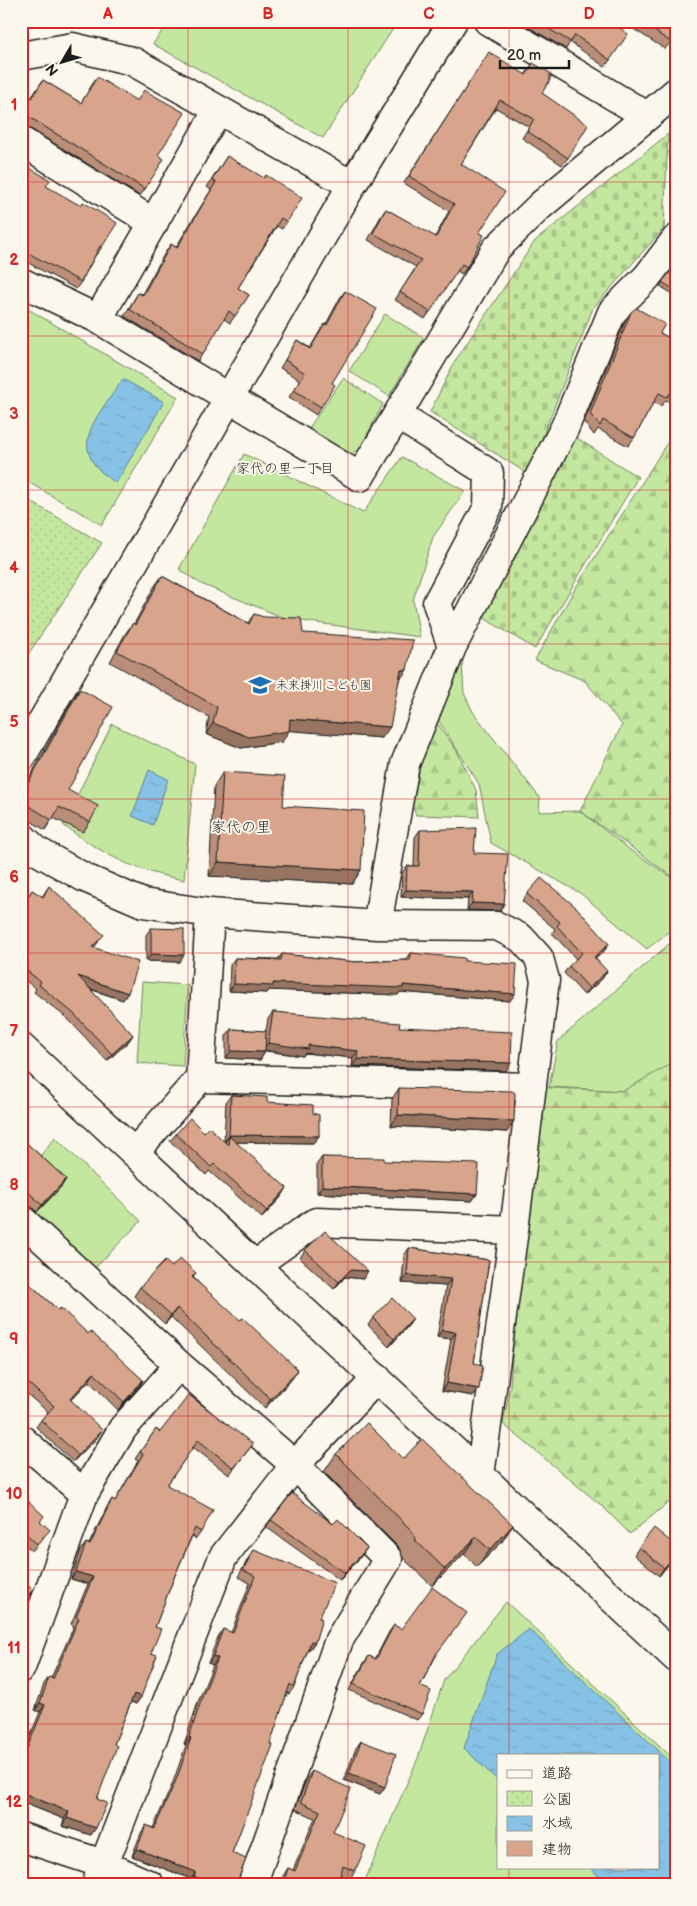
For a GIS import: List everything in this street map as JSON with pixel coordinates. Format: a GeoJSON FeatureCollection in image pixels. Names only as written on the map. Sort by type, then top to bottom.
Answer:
{"type":"FeatureCollection","features":[{"type":"Feature","properties":{"kind":"street"},"geometry":{"type":"LineString","coordinates":[[21,758],[352,185],[453,21]]}},
{"type":"Feature","properties":{"kind":"street"},"geometry":{"type":"LineString","coordinates":[[488,21],[647,116]]}},
{"type":"Feature","properties":{"kind":"street"},"geometry":{"type":"LineString","coordinates":[[21,56],[73,47],[132,61],[352,185]]}},
{"type":"Feature","properties":{"kind":"street"},"geometry":{"type":"LineString","coordinates":[[21,282],[98,319],[360,477],[496,249],[540,206],[676,92]]}},
{"type":"Feature","properties":{"kind":"street"},"geometry":{"type":"LineString","coordinates":[[98,319],[218,110]]}},
{"type":"Feature","properties":{"kind":"street"},"geometry":{"type":"LineString","coordinates":[[21,141],[154,223]]}},
{"type":"Feature","properties":{"kind":"street"},"geometry":{"type":"LineString","coordinates":[[377,924],[405,764],[452,647],[565,427],[612,312],[647,277],[676,239]]}},
{"type":"Feature","properties":{"kind":"street"},"geometry":{"type":"LineString","coordinates":[[397,415],[489,473],[488,506],[437,603],[452,647]]}},
{"type":"Feature","properties":{"kind":"street"},"geometry":{"type":"LineString","coordinates":[[21,836],[38,851],[85,878],[143,903],[210,912],[377,924],[497,926],[521,938],[539,958],[545,980],[514,1230],[480,1475]]}},
{"type":"Feature","properties":{"kind":"street"},"geometry":{"type":"LineString","coordinates":[[135,1152],[200,1078],[210,912]]}},
{"type":"Feature","properties":{"kind":"street"},"geometry":{"type":"LineString","coordinates":[[21,1047],[676,1658]]}},
{"type":"Feature","properties":{"kind":"street"},"geometry":{"type":"LineString","coordinates":[[200,1078],[532,1087]]}},
{"type":"Feature","properties":{"kind":"street"},"geometry":{"type":"LineString","coordinates":[[21,1219],[179,1364],[295,1465],[388,1559],[339,1640],[252,1885]]}},
{"type":"Feature","properties":{"kind":"street"},"geometry":{"type":"LineString","coordinates":[[255,1264],[316,1222],[514,1230]]}},
{"type":"Feature","properties":{"kind":"street"},"geometry":{"type":"LineString","coordinates":[[23,1657],[84,1494],[123,1428],[179,1364]]}},
{"type":"Feature","properties":{"kind":"street"},"geometry":{"type":"LineString","coordinates":[[100,1875],[223,1557],[295,1465],[377,1378]]}},
{"type":"Feature","properties":{"kind":"street"},"geometry":{"type":"LineString","coordinates":[[21,1439],[84,1494]]}},
{"type":"Feature","properties":{"kind":"street"},"geometry":{"type":"LineString","coordinates":[[21,1837],[100,1875],[150,1885]]}},
{"type":"Feature","properties":{"kind":"green space"},"geometry":{"type":"Polygon","coordinates":[[[182,21],[398,21],[323,138],[153,44],[168,23],[182,21]]]}},
{"type":"Feature","properties":{"kind":"green space"},"geometry":{"type":"Polygon","coordinates":[[[668,134],[664,228],[593,308],[528,474],[430,412],[455,361],[535,241],[668,134]]]}},
{"type":"Feature","properties":{"kind":"green space"},"geometry":{"type":"Polygon","coordinates":[[[21,305],[178,397],[102,525],[21,478],[21,305]]]}},
{"type":"Feature","properties":{"kind":"green space"},"geometry":{"type":"Polygon","coordinates":[[[385,314],[424,338],[389,396],[349,371],[385,314]]]}},
{"type":"Feature","properties":{"kind":"green space"},"geometry":{"type":"Polygon","coordinates":[[[343,378],[383,404],[359,451],[346,454],[309,428],[343,378]]]}},
{"type":"Feature","properties":{"kind":"green space"},"geometry":{"type":"Polygon","coordinates":[[[676,429],[676,879],[580,811],[622,725],[585,681],[535,660],[573,592],[676,429]]]}},
{"type":"Feature","properties":{"kind":"green space"},"geometry":{"type":"Polygon","coordinates":[[[572,435],[638,477],[535,649],[479,615],[572,435]]]}},
{"type":"Feature","properties":{"kind":"green space"},"geometry":{"type":"Polygon","coordinates":[[[244,454],[363,513],[402,457],[465,491],[433,537],[413,600],[420,637],[287,619],[201,584],[179,569],[244,454]]]}},
{"type":"Feature","properties":{"kind":"green space"},"geometry":{"type":"Polygon","coordinates":[[[21,496],[102,543],[21,665],[21,496]]]}},
{"type":"Feature","properties":{"kind":"green space"},"geometry":{"type":"Polygon","coordinates":[[[461,648],[464,693],[473,712],[540,798],[539,812],[580,811],[630,850],[676,880],[676,926],[647,949],[580,893],[491,843],[479,784],[435,715],[461,648]]]}},
{"type":"Feature","properties":{"kind":"green space"},"geometry":{"type":"Polygon","coordinates":[[[437,723],[457,751],[476,790],[479,817],[416,815],[410,799],[421,748],[437,723]]]}},
{"type":"Feature","properties":{"kind":"green space"},"geometry":{"type":"Polygon","coordinates":[[[112,724],[195,764],[184,880],[135,867],[92,845],[63,825],[112,724]]]}},
{"type":"Feature","properties":{"kind":"green space"},"geometry":{"type":"Polygon","coordinates":[[[676,938],[676,1063],[623,1091],[549,1087],[558,1041],[676,938]]]}},
{"type":"Feature","properties":{"kind":"green space"},"geometry":{"type":"Polygon","coordinates":[[[142,982],[188,985],[183,1066],[137,1063],[142,982]]]}},
{"type":"Feature","properties":{"kind":"green space"},"geometry":{"type":"Polygon","coordinates":[[[676,1061],[676,1501],[668,1503],[630,1534],[602,1506],[503,1424],[510,1386],[532,1087],[623,1091],[676,1061]]]}},
{"type":"Feature","properties":{"kind":"green space"},"geometry":{"type":"Polygon","coordinates":[[[55,1137],[141,1221],[95,1268],[21,1199],[21,1181],[55,1137]]]}},
{"type":"Feature","properties":{"kind":"green space"},"geometry":{"type":"Polygon","coordinates":[[[506,1602],[676,1761],[676,1885],[363,1885],[418,1758],[444,1680],[506,1602]]]}},
{"type":"Feature","properties":{"kind":"water"},"geometry":{"type":"Polygon","coordinates":[[[123,379],[164,402],[116,483],[100,470],[91,458],[88,445],[95,420],[123,379]]]}},
{"type":"Feature","properties":{"kind":"water"},"geometry":{"type":"Polygon","coordinates":[[[149,770],[168,779],[153,825],[132,816],[149,770]]]}},
{"type":"Feature","properties":{"kind":"water"},"geometry":{"type":"Polygon","coordinates":[[[529,1629],[676,1767],[676,1885],[608,1885],[590,1868],[660,1868],[660,1754],[497,1754],[497,1780],[464,1748],[497,1654],[529,1629]]]}},
{"type":"Feature","properties":{"kind":"building"},"geometry":{"type":"Polygon","coordinates":[[[535,21],[610,21],[628,34],[610,60],[575,35],[571,42],[535,21]]]}},
{"type":"Feature","properties":{"kind":"building"},"geometry":{"type":"Polygon","coordinates":[[[639,21],[676,21],[676,34],[671,42],[639,21]]]}},
{"type":"Feature","properties":{"kind":"building"},"geometry":{"type":"Polygon","coordinates":[[[489,52],[526,75],[533,63],[550,73],[550,80],[542,93],[588,125],[568,158],[527,131],[534,119],[500,100],[461,164],[505,192],[479,233],[484,235],[467,267],[462,264],[430,312],[400,292],[421,260],[373,233],[386,209],[436,237],[454,204],[409,176],[489,52]]]}},
{"type":"Feature","properties":{"kind":"building"},"geometry":{"type":"Polygon","coordinates":[[[97,77],[137,101],[144,90],[185,113],[158,155],[164,159],[145,189],[21,112],[21,94],[32,98],[43,80],[81,103],[97,77]]]}},
{"type":"Feature","properties":{"kind":"building"},"geometry":{"type":"Polygon","coordinates":[[[227,156],[264,178],[266,175],[302,198],[287,222],[281,218],[238,288],[249,295],[235,316],[229,311],[203,354],[129,309],[138,293],[143,295],[171,244],[177,248],[216,182],[212,180],[227,156]]]}},
{"type":"Feature","properties":{"kind":"building"},"geometry":{"type":"Polygon","coordinates":[[[28,167],[50,180],[46,186],[81,206],[83,202],[117,223],[102,247],[100,246],[81,282],[21,249],[21,171],[25,173],[28,167]]]}},
{"type":"Feature","properties":{"kind":"building"},"geometry":{"type":"Polygon","coordinates":[[[674,267],[676,269],[676,291],[662,282],[674,267]]]}},
{"type":"Feature","properties":{"kind":"building"},"geometry":{"type":"Polygon","coordinates":[[[345,291],[377,309],[332,383],[335,385],[321,407],[294,390],[305,373],[285,360],[297,340],[310,349],[325,324],[327,325],[345,291]]]}},
{"type":"Feature","properties":{"kind":"building"},"geometry":{"type":"Polygon","coordinates":[[[636,308],[665,324],[660,333],[676,342],[676,394],[672,391],[667,397],[659,393],[634,438],[603,420],[600,426],[590,414],[631,312],[636,308]]]}},
{"type":"Feature","properties":{"kind":"building"},"geometry":{"type":"Polygon","coordinates":[[[162,576],[249,624],[254,614],[264,617],[301,618],[303,633],[413,640],[407,670],[401,670],[390,727],[290,719],[289,731],[249,737],[213,723],[217,707],[117,651],[133,623],[135,625],[162,576]]]}},
{"type":"Feature","properties":{"kind":"building"},"geometry":{"type":"Polygon","coordinates":[[[80,689],[113,707],[68,790],[98,806],[90,822],[59,807],[52,820],[21,801],[21,796],[80,689]]]}},
{"type":"Feature","properties":{"kind":"building"},"geometry":{"type":"Polygon","coordinates":[[[223,772],[285,776],[283,806],[364,811],[361,870],[218,862],[223,772]]]}},
{"type":"Feature","properties":{"kind":"building"},"geometry":{"type":"Polygon","coordinates":[[[476,828],[474,853],[508,854],[504,904],[472,903],[473,892],[406,890],[407,866],[419,866],[420,830],[476,828]]]}},
{"type":"Feature","properties":{"kind":"building"},"geometry":{"type":"Polygon","coordinates":[[[541,878],[577,908],[609,944],[594,957],[607,971],[589,988],[569,966],[582,953],[557,926],[560,922],[527,894],[541,878]]]}},
{"type":"Feature","properties":{"kind":"building"},"geometry":{"type":"Polygon","coordinates":[[[49,886],[104,935],[92,947],[138,962],[128,993],[78,976],[133,1035],[112,1054],[73,1013],[39,985],[41,982],[21,966],[21,901],[24,903],[32,890],[43,897],[49,886]]]}},
{"type":"Feature","properties":{"kind":"building"},"geometry":{"type":"Polygon","coordinates":[[[151,928],[184,929],[184,955],[151,954],[151,928]]]}},
{"type":"Feature","properties":{"kind":"building"},"geometry":{"type":"Polygon","coordinates":[[[411,953],[464,958],[464,961],[517,964],[515,994],[403,985],[403,988],[273,983],[273,986],[234,984],[235,958],[281,960],[282,954],[356,962],[410,960],[411,953]]]}},
{"type":"Feature","properties":{"kind":"building"},"geometry":{"type":"Polygon","coordinates":[[[273,1012],[400,1023],[399,1027],[512,1032],[511,1063],[357,1059],[358,1051],[308,1045],[308,1049],[268,1043],[273,1012]]]}},
{"type":"Feature","properties":{"kind":"building"},"geometry":{"type":"Polygon","coordinates":[[[231,1029],[266,1031],[265,1052],[231,1051],[231,1029]]]}},
{"type":"Feature","properties":{"kind":"building"},"geometry":{"type":"Polygon","coordinates":[[[399,1088],[512,1091],[515,1093],[514,1121],[398,1115],[399,1088]]]}},
{"type":"Feature","properties":{"kind":"building"},"geometry":{"type":"Polygon","coordinates":[[[231,1095],[267,1097],[267,1102],[313,1105],[313,1113],[319,1115],[319,1136],[229,1135],[231,1095]]]}},
{"type":"Feature","properties":{"kind":"building"},"geometry":{"type":"Polygon","coordinates":[[[190,1118],[204,1132],[209,1127],[228,1145],[229,1136],[287,1188],[267,1211],[214,1164],[211,1167],[176,1134],[190,1118]]]}},
{"type":"Feature","properties":{"kind":"building"},"geometry":{"type":"Polygon","coordinates":[[[21,1138],[66,1179],[42,1205],[21,1185],[21,1138]]]}},
{"type":"Feature","properties":{"kind":"building"},"geometry":{"type":"Polygon","coordinates":[[[322,1157],[384,1158],[384,1161],[479,1164],[477,1194],[322,1186],[322,1157]]]}},
{"type":"Feature","properties":{"kind":"building"},"geometry":{"type":"Polygon","coordinates":[[[325,1231],[368,1271],[350,1270],[339,1282],[305,1250],[325,1231]]]}},
{"type":"Feature","properties":{"kind":"building"},"geometry":{"type":"Polygon","coordinates":[[[409,1248],[489,1260],[474,1363],[483,1365],[479,1389],[447,1383],[456,1332],[442,1330],[451,1279],[407,1275],[409,1248]]]}},
{"type":"Feature","properties":{"kind":"building"},"geometry":{"type":"Polygon","coordinates":[[[180,1258],[196,1273],[192,1277],[240,1320],[243,1318],[298,1370],[271,1399],[177,1308],[171,1315],[140,1287],[165,1261],[172,1267],[180,1258]]]}},
{"type":"Feature","properties":{"kind":"building"},"geometry":{"type":"Polygon","coordinates":[[[21,1276],[58,1310],[61,1308],[88,1334],[90,1331],[143,1380],[124,1402],[94,1373],[70,1399],[102,1430],[78,1455],[41,1420],[54,1406],[21,1377],[21,1276]]]}},
{"type":"Feature","properties":{"kind":"building"},"geometry":{"type":"Polygon","coordinates":[[[392,1298],[413,1319],[394,1339],[373,1318],[392,1298]]]}},
{"type":"Feature","properties":{"kind":"building"},"geometry":{"type":"Polygon","coordinates":[[[189,1395],[253,1444],[234,1468],[198,1440],[167,1485],[213,1510],[201,1532],[195,1528],[155,1627],[161,1629],[151,1653],[157,1655],[141,1697],[134,1694],[114,1744],[117,1746],[97,1799],[107,1803],[96,1828],[67,1818],[69,1812],[21,1792],[21,1763],[45,1705],[40,1703],[49,1677],[53,1679],[79,1618],[76,1617],[93,1577],[76,1572],[86,1543],[90,1545],[112,1499],[115,1501],[143,1454],[140,1452],[156,1429],[160,1432],[189,1395]]]}},
{"type":"Feature","properties":{"kind":"building"},"geometry":{"type":"Polygon","coordinates":[[[367,1423],[403,1459],[422,1439],[513,1525],[490,1550],[476,1537],[445,1569],[416,1541],[411,1530],[336,1454],[367,1423]]]}},
{"type":"Feature","properties":{"kind":"building"},"geometry":{"type":"Polygon","coordinates":[[[292,1493],[333,1524],[338,1519],[367,1548],[345,1573],[271,1520],[292,1493]]]}},
{"type":"Feature","properties":{"kind":"building"},"geometry":{"type":"Polygon","coordinates":[[[21,1494],[44,1516],[40,1521],[50,1530],[37,1544],[21,1531],[21,1494]]]}},
{"type":"Feature","properties":{"kind":"building"},"geometry":{"type":"Polygon","coordinates":[[[654,1528],[676,1546],[676,1554],[664,1568],[639,1547],[654,1528]]]}},
{"type":"Feature","properties":{"kind":"building"},"geometry":{"type":"Polygon","coordinates":[[[254,1550],[335,1583],[319,1618],[322,1619],[315,1642],[311,1641],[294,1687],[290,1684],[270,1744],[273,1745],[232,1853],[246,1859],[236,1885],[214,1885],[194,1877],[196,1872],[137,1849],[146,1825],[154,1829],[177,1778],[203,1695],[218,1658],[213,1656],[223,1629],[233,1633],[255,1576],[243,1570],[254,1550]]]}},
{"type":"Feature","properties":{"kind":"building"},"geometry":{"type":"Polygon","coordinates":[[[21,1579],[33,1590],[21,1603],[21,1579]]]}},
{"type":"Feature","properties":{"kind":"building"},"geometry":{"type":"Polygon","coordinates":[[[432,1587],[467,1613],[437,1653],[420,1686],[431,1691],[422,1714],[353,1684],[369,1656],[376,1659],[394,1625],[401,1629],[432,1587]]]}},
{"type":"Feature","properties":{"kind":"building"},"geometry":{"type":"Polygon","coordinates":[[[361,1741],[396,1754],[385,1787],[349,1773],[361,1741]]]}},
{"type":"Feature","properties":{"kind":"building"},"geometry":{"type":"Polygon","coordinates":[[[312,1771],[351,1789],[333,1832],[366,1846],[355,1871],[343,1866],[337,1885],[283,1885],[288,1868],[295,1871],[320,1811],[301,1802],[312,1771]]]}},
{"type":"Feature","properties":{"kind":"building"},"geometry":{"type":"Polygon","coordinates":[[[21,1877],[35,1885],[21,1885],[21,1877]]]}},
{"type":"Feature","properties":{"kind":"building"},"geometry":{"type":"Polygon","coordinates":[[[46,1877],[62,1885],[43,1885],[46,1877]]]}},
{"type":"Feature","properties":{"kind":"place","name":"未来掛川こども園"},"geometry":{"type":"Point","coordinates":[260,685]}},
{"type":"Feature","properties":{"kind":"district","name":"家代の里一丁目"},"geometry":{"type":"Point","coordinates":[285,468]}},
{"type":"Feature","properties":{"kind":"district","name":"家代の里"},"geometry":{"type":"Point","coordinates":[241,827]}}]}
